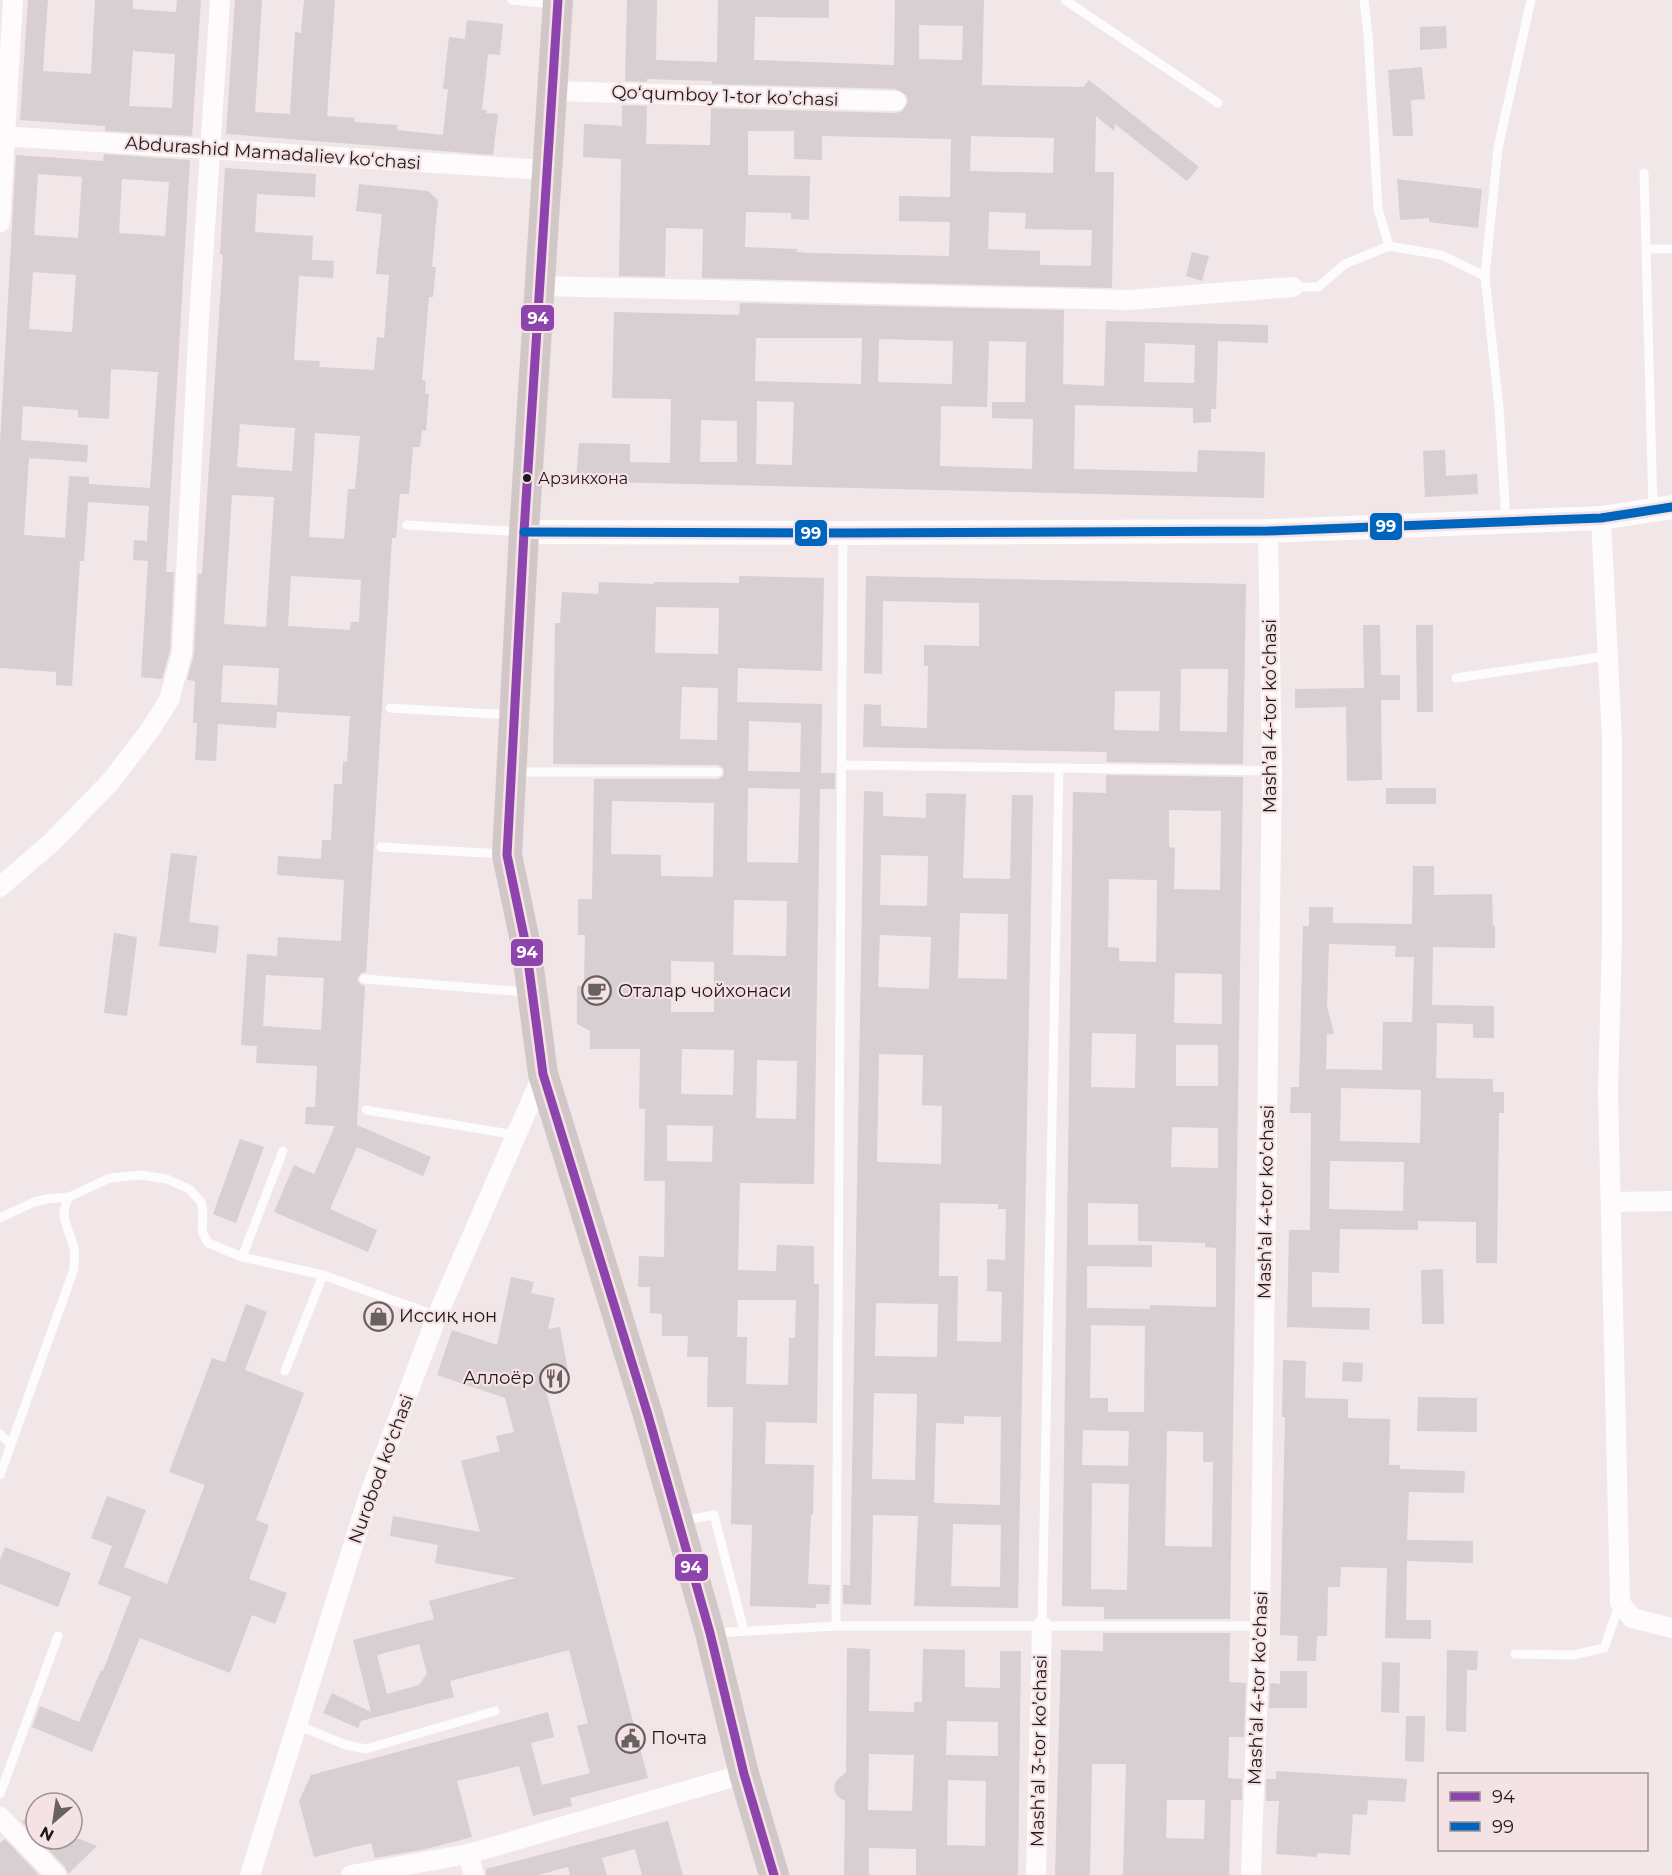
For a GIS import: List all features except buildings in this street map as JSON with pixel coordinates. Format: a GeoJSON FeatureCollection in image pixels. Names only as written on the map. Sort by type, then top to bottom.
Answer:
{"type":"FeatureCollection","features":[{"type":"Feature","properties":{"kind":"main road"},"geometry":{"type":"LineString","coordinates":[[558,2],[538,285],[507,855],[526,946],[543,1074],[648,1416],[710,1633],[744,1774],[774,1875]]}},
{"type":"Feature","properties":{"kind":"street"},"geometry":{"type":"LineString","coordinates":[[0,222],[3,136],[13,0]]}},
{"type":"Feature","properties":{"kind":"street"},"geometry":{"type":"LineString","coordinates":[[0,887],[52,842],[111,781],[150,730],[169,700],[182,653],[198,340],[220,0]]}},
{"type":"Feature","properties":{"kind":"street","name":"Qoʻqumboy 1-tor koʼchasi"},"geometry":{"type":"LineString","coordinates":[[553,91],[896,101]]}},
{"type":"Feature","properties":{"kind":"street","name":"Abdurashid Mamadaliev koʻchasi"},"geometry":{"type":"LineString","coordinates":[[3,136],[546,170]]}},
{"type":"Feature","properties":{"kind":"street"},"geometry":{"type":"LineString","coordinates":[[538,285],[1128,300],[1293,287]]}},
{"type":"Feature","properties":{"kind":"street"},"geometry":{"type":"LineString","coordinates":[[524,532],[1268,531],[1601,518],[1663,509]]}},
{"type":"Feature","properties":{"kind":"street"},"geometry":{"type":"LineString","coordinates":[[1601,518],[1612,739],[1608,1092],[1620,1603],[1632,1618],[1672,1628]]}},
{"type":"Feature","properties":{"kind":"street","name":"Mashʼal 4-tor koʼchasi"},"geometry":{"type":"LineString","coordinates":[[1251,1872],[1260,1626],[1272,771],[1268,531]]}},
{"type":"Feature","properties":{"kind":"street","name":"Nurobod koʻchasi"},"geometry":{"type":"LineString","coordinates":[[250,1875],[367,1501],[437,1316],[543,1074]]}},
{"type":"Feature","properties":{"kind":"street"},"geometry":{"type":"LineString","coordinates":[[1611,1203],[1672,1201]]}},
{"type":"Feature","properties":{"kind":"street","name":"Mashʼal 3-tor koʼchasi"},"geometry":{"type":"LineString","coordinates":[[1036,1875],[1042,1626]]}},
{"type":"Feature","properties":{"kind":"street"},"geometry":{"type":"LineString","coordinates":[[351,1875],[468,1854],[744,1774]]}},
{"type":"Feature","properties":{"kind":"street"},"geometry":{"type":"LineString","coordinates":[[0,1817],[56,1875]]}},
{"type":"Feature","properties":{"kind":"street"},"geometry":{"type":"LineString","coordinates":[[468,1854],[474,1875]]}},
{"type":"Feature","properties":{"kind":"lane"},"geometry":{"type":"LineString","coordinates":[[512,0],[558,2]]}},
{"type":"Feature","properties":{"kind":"lane"},"geometry":{"type":"LineString","coordinates":[[1065,0],[1218,103]]}},
{"type":"Feature","properties":{"kind":"lane"},"geometry":{"type":"LineString","coordinates":[[1364,0],[1378,209],[1389,246]]}},
{"type":"Feature","properties":{"kind":"lane"},"geometry":{"type":"LineString","coordinates":[[1507,522],[1499,408],[1485,276],[1498,148],[1531,0]]}},
{"type":"Feature","properties":{"kind":"lane"},"geometry":{"type":"LineString","coordinates":[[1644,173],[1646,249],[1663,509]]}},
{"type":"Feature","properties":{"kind":"lane"},"geometry":{"type":"LineString","coordinates":[[1293,287],[1318,287],[1345,264],[1389,246],[1441,255],[1485,276]]}},
{"type":"Feature","properties":{"kind":"lane"},"geometry":{"type":"LineString","coordinates":[[1646,249],[1672,249]]}},
{"type":"Feature","properties":{"kind":"lane"},"geometry":{"type":"LineString","coordinates":[[407,525],[524,532]]}},
{"type":"Feature","properties":{"kind":"lane"},"geometry":{"type":"LineString","coordinates":[[836,1626],[843,533]]}},
{"type":"Feature","properties":{"kind":"lane"},"geometry":{"type":"LineString","coordinates":[[1456,678],[1608,656]]}},
{"type":"Feature","properties":{"kind":"lane"},"geometry":{"type":"LineString","coordinates":[[390,708],[516,715]]}},
{"type":"Feature","properties":{"kind":"lane"},"geometry":{"type":"LineString","coordinates":[[842,765],[1272,771]]}},
{"type":"Feature","properties":{"kind":"lane"},"geometry":{"type":"LineString","coordinates":[[1042,1626],[1059,769]]}},
{"type":"Feature","properties":{"kind":"lane"},"geometry":{"type":"LineString","coordinates":[[511,772],[718,772]]}},
{"type":"Feature","properties":{"kind":"lane"},"geometry":{"type":"LineString","coordinates":[[381,847],[507,855]]}},
{"type":"Feature","properties":{"kind":"lane"},"geometry":{"type":"LineString","coordinates":[[364,979],[532,993]]}},
{"type":"Feature","properties":{"kind":"lane"},"geometry":{"type":"LineString","coordinates":[[366,1110],[516,1135]]}},
{"type":"Feature","properties":{"kind":"lane"},"geometry":{"type":"LineString","coordinates":[[242,1257],[283,1151]]}},
{"type":"Feature","properties":{"kind":"lane"},"geometry":{"type":"LineString","coordinates":[[0,1218],[34,1202],[69,1197],[110,1178],[139,1175],[167,1179],[189,1189],[201,1202],[202,1231],[208,1243],[242,1257],[323,1275],[437,1316]]}},
{"type":"Feature","properties":{"kind":"lane"},"geometry":{"type":"LineString","coordinates":[[0,1475],[74,1269],[74,1250],[64,1220],[64,1206],[69,1197]]}},
{"type":"Feature","properties":{"kind":"lane"},"geometry":{"type":"LineString","coordinates":[[285,1371],[323,1275]]}},
{"type":"Feature","properties":{"kind":"lane"},"geometry":{"type":"LineString","coordinates":[[0,1434],[10,1444]]}},
{"type":"Feature","properties":{"kind":"lane"},"geometry":{"type":"LineString","coordinates":[[678,1521],[714,1515],[744,1631]]}},
{"type":"Feature","properties":{"kind":"lane"},"geometry":{"type":"LineString","coordinates":[[1515,1654],[1573,1655],[1604,1648],[1620,1603]]}},
{"type":"Feature","properties":{"kind":"lane"},"geometry":{"type":"LineString","coordinates":[[710,1633],[836,1626],[1260,1626]]}},
{"type":"Feature","properties":{"kind":"lane"},"geometry":{"type":"LineString","coordinates":[[0,1794],[58,1636]]}},
{"type":"Feature","properties":{"kind":"lane"},"geometry":{"type":"LineString","coordinates":[[297,1725],[346,1745],[366,1749],[495,1711]]}},
{"type":"Feature","properties":{"kind":"transit line","name":"94"},"geometry":{"type":"LineString","coordinates":[[558,0],[524,532],[507,855],[526,946],[543,1074],[648,1415],[710,1633],[744,1774],[774,1875]]}},
{"type":"Feature","properties":{"kind":"transit line","name":"99"},"geometry":{"type":"LineString","coordinates":[[524,532],[1268,531],[1601,518],[1672,507]]}},
{"type":"Feature","properties":{"kind":"place","name":"Арзикхона"},"geometry":{"type":"Point","coordinates":[527,478]}},
{"type":"Feature","properties":{"kind":"place","name":"Оталар чойхонаси"},"geometry":{"type":"Point","coordinates":[597,991]}},
{"type":"Feature","properties":{"kind":"place","name":"Иссиқ нон"},"geometry":{"type":"Point","coordinates":[378,1316]}},
{"type":"Feature","properties":{"kind":"place","name":"Аллоёр"},"geometry":{"type":"Point","coordinates":[555,1378]}},
{"type":"Feature","properties":{"kind":"place","name":"Почта"},"geometry":{"type":"Point","coordinates":[630,1738]}}]}
